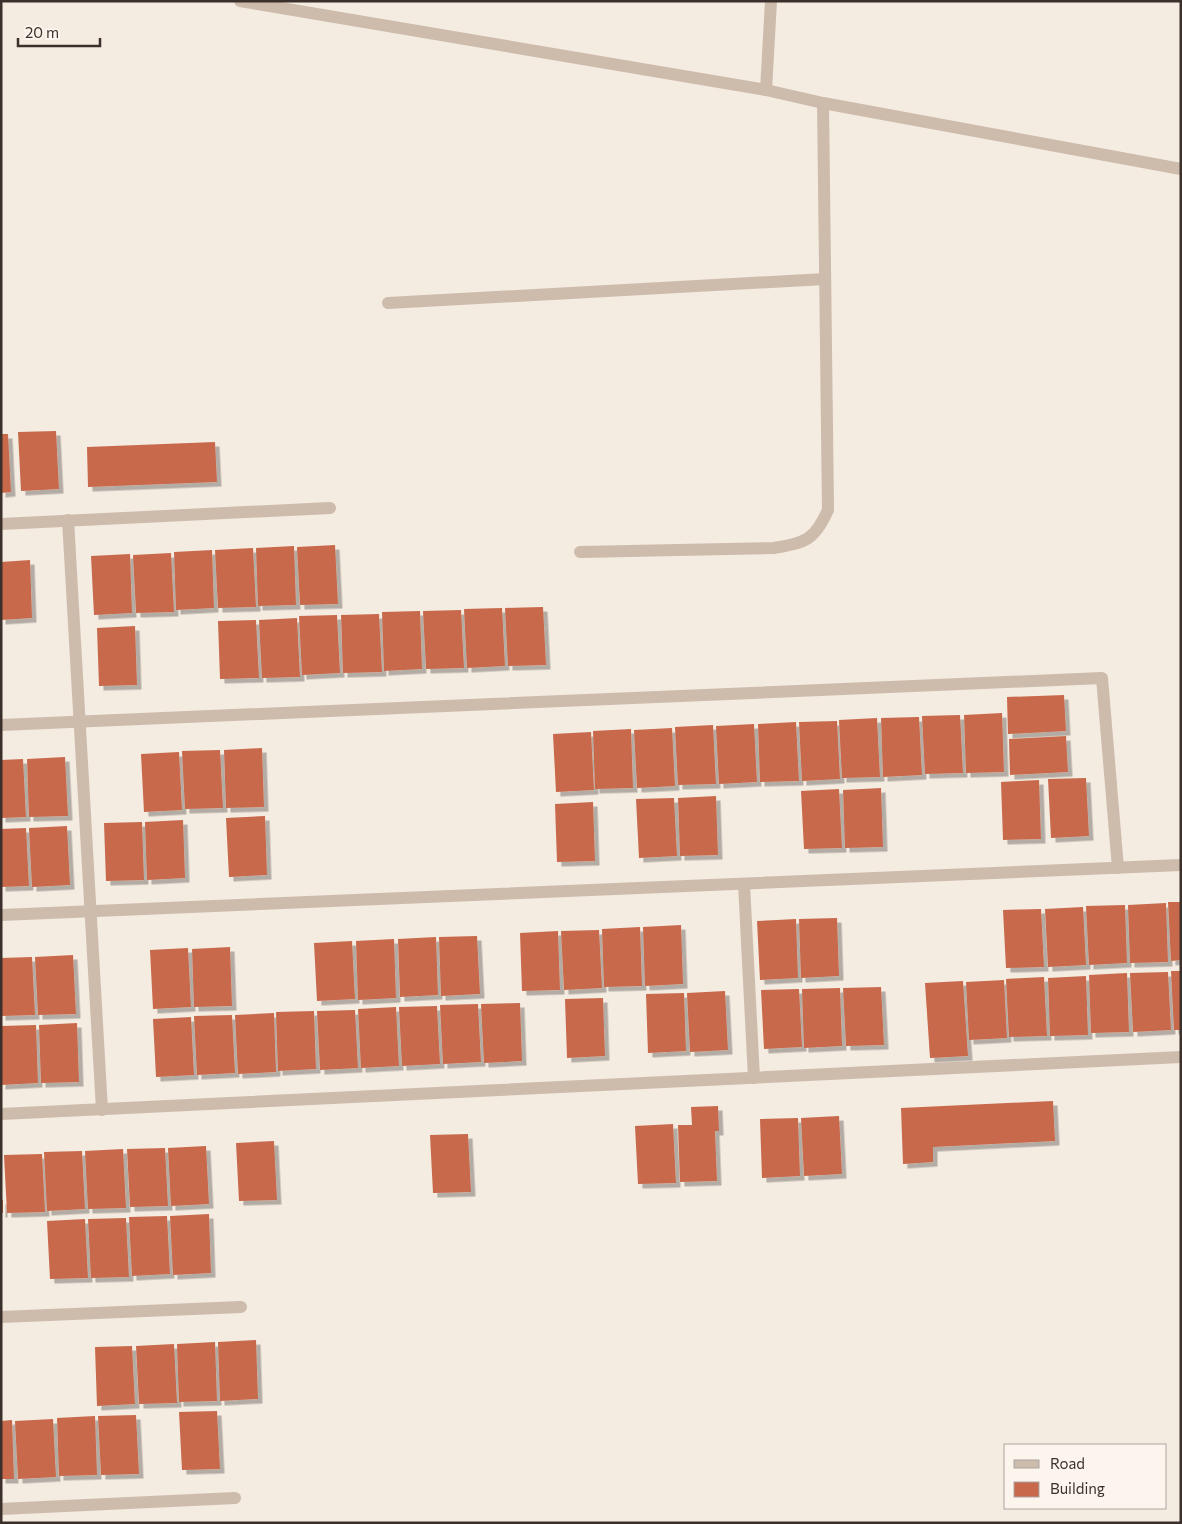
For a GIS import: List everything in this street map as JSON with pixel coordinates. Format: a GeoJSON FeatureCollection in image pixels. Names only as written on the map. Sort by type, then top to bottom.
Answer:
{"type":"FeatureCollection","features":[{"type":"Feature","properties":{"kind":"street"},"geometry":{"type":"LineString","coordinates":[[240,1],[766,90],[823,103],[1181,169]]}},
{"type":"Feature","properties":{"kind":"street"},"geometry":{"type":"LineString","coordinates":[[766,90],[771,1]]}},
{"type":"Feature","properties":{"kind":"street"},"geometry":{"type":"LineString","coordinates":[[580,552],[774,548],[802,542],[819,528],[828,510],[823,103]]}},
{"type":"Feature","properties":{"kind":"street"},"geometry":{"type":"LineString","coordinates":[[388,303],[825,279]]}},
{"type":"Feature","properties":{"kind":"street"},"geometry":{"type":"LineString","coordinates":[[1,524],[330,508]]}},
{"type":"Feature","properties":{"kind":"street"},"geometry":{"type":"LineString","coordinates":[[68,520],[102,1110]]}},
{"type":"Feature","properties":{"kind":"street"},"geometry":{"type":"LineString","coordinates":[[1,725],[1102,678],[1118,868]]}},
{"type":"Feature","properties":{"kind":"street"},"geometry":{"type":"LineString","coordinates":[[1,915],[1181,866]]}},
{"type":"Feature","properties":{"kind":"street"},"geometry":{"type":"LineString","coordinates":[[744,884],[754,1078]]}},
{"type":"Feature","properties":{"kind":"street"},"geometry":{"type":"LineString","coordinates":[[1,1114],[1181,1057]]}},
{"type":"Feature","properties":{"kind":"street"},"geometry":{"type":"LineString","coordinates":[[1,1317],[241,1307]]}},
{"type":"Feature","properties":{"kind":"street"},"geometry":{"type":"LineString","coordinates":[[1,1509],[234,1498]]}},
{"type":"Feature","properties":{"kind":"building"},"geometry":{"type":"Polygon","coordinates":[[[56,431],[59,489],[21,491],[18,432],[56,431]]]}},
{"type":"Feature","properties":{"kind":"building"},"geometry":{"type":"Polygon","coordinates":[[[1,434],[8,434],[11,492],[1,493],[1,434]]]}},
{"type":"Feature","properties":{"kind":"building"},"geometry":{"type":"Polygon","coordinates":[[[215,442],[217,482],[88,487],[87,447],[215,442]]]}},
{"type":"Feature","properties":{"kind":"building"},"geometry":{"type":"Polygon","coordinates":[[[335,545],[338,604],[300,605],[297,547],[335,545]]]}},
{"type":"Feature","properties":{"kind":"building"},"geometry":{"type":"Polygon","coordinates":[[[294,546],[296,605],[258,606],[256,548],[294,546]]]}},
{"type":"Feature","properties":{"kind":"building"},"geometry":{"type":"Polygon","coordinates":[[[253,548],[256,607],[218,608],[215,550],[253,548]]]}},
{"type":"Feature","properties":{"kind":"building"},"geometry":{"type":"Polygon","coordinates":[[[212,550],[214,608],[176,610],[174,552],[212,550]]]}},
{"type":"Feature","properties":{"kind":"building"},"geometry":{"type":"Polygon","coordinates":[[[171,553],[174,612],[136,613],[133,555],[171,553]]]}},
{"type":"Feature","properties":{"kind":"building"},"geometry":{"type":"Polygon","coordinates":[[[130,554],[132,613],[94,615],[91,556],[130,554]]]}},
{"type":"Feature","properties":{"kind":"building"},"geometry":{"type":"Polygon","coordinates":[[[30,560],[32,618],[1,620],[1,562],[30,560]]]}},
{"type":"Feature","properties":{"kind":"building"},"geometry":{"type":"Polygon","coordinates":[[[543,607],[546,665],[508,666],[505,608],[543,607]]]}},
{"type":"Feature","properties":{"kind":"building"},"geometry":{"type":"Polygon","coordinates":[[[502,608],[505,666],[467,668],[464,609],[502,608]]]}},
{"type":"Feature","properties":{"kind":"building"},"geometry":{"type":"Polygon","coordinates":[[[461,610],[464,668],[426,669],[423,611],[461,610]]]}},
{"type":"Feature","properties":{"kind":"building"},"geometry":{"type":"Polygon","coordinates":[[[420,611],[422,669],[384,671],[382,612],[420,611]]]}},
{"type":"Feature","properties":{"kind":"building"},"geometry":{"type":"Polygon","coordinates":[[[379,614],[382,672],[343,673],[341,615],[379,614]]]}},
{"type":"Feature","properties":{"kind":"building"},"geometry":{"type":"Polygon","coordinates":[[[337,615],[340,673],[302,675],[299,616],[337,615]]]}},
{"type":"Feature","properties":{"kind":"building"},"geometry":{"type":"Polygon","coordinates":[[[297,618],[300,677],[262,678],[259,620],[297,618]]]}},
{"type":"Feature","properties":{"kind":"building"},"geometry":{"type":"Polygon","coordinates":[[[256,620],[259,678],[220,679],[218,621],[256,620]]]}},
{"type":"Feature","properties":{"kind":"building"},"geometry":{"type":"Polygon","coordinates":[[[135,626],[137,685],[99,686],[97,628],[135,626]]]}},
{"type":"Feature","properties":{"kind":"building"},"geometry":{"type":"Polygon","coordinates":[[[1064,695],[1066,731],[1008,734],[1007,697],[1064,695]]]}},
{"type":"Feature","properties":{"kind":"building"},"geometry":{"type":"Polygon","coordinates":[[[1002,713],[1004,772],[966,773],[964,715],[1002,713]]]}},
{"type":"Feature","properties":{"kind":"building"},"geometry":{"type":"Polygon","coordinates":[[[960,715],[963,773],[925,774],[922,716],[960,715]]]}},
{"type":"Feature","properties":{"kind":"building"},"geometry":{"type":"Polygon","coordinates":[[[919,717],[922,775],[883,777],[881,718],[919,717]]]}},
{"type":"Feature","properties":{"kind":"building"},"geometry":{"type":"Polygon","coordinates":[[[877,718],[880,777],[842,778],[839,720],[877,718]]]}},
{"type":"Feature","properties":{"kind":"building"},"geometry":{"type":"Polygon","coordinates":[[[837,721],[840,779],[802,781],[799,722],[837,721]]]}},
{"type":"Feature","properties":{"kind":"building"},"geometry":{"type":"Polygon","coordinates":[[[796,722],[799,781],[760,782],[758,724],[796,722]]]}},
{"type":"Feature","properties":{"kind":"building"},"geometry":{"type":"Polygon","coordinates":[[[754,724],[757,782],[719,784],[716,726],[754,724]]]}},
{"type":"Feature","properties":{"kind":"building"},"geometry":{"type":"Polygon","coordinates":[[[713,725],[716,784],[678,785],[675,727],[713,725]]]}},
{"type":"Feature","properties":{"kind":"building"},"geometry":{"type":"Polygon","coordinates":[[[672,728],[675,786],[637,788],[634,730],[672,728]]]}},
{"type":"Feature","properties":{"kind":"building"},"geometry":{"type":"Polygon","coordinates":[[[631,729],[633,788],[595,789],[593,731],[631,729]]]}},
{"type":"Feature","properties":{"kind":"building"},"geometry":{"type":"Polygon","coordinates":[[[591,732],[594,790],[556,792],[553,734],[591,732]]]}},
{"type":"Feature","properties":{"kind":"building"},"geometry":{"type":"Polygon","coordinates":[[[1066,736],[1068,772],[1010,775],[1009,739],[1066,736]]]}},
{"type":"Feature","properties":{"kind":"building"},"geometry":{"type":"Polygon","coordinates":[[[262,748],[264,807],[226,808],[224,750],[262,748]]]}},
{"type":"Feature","properties":{"kind":"building"},"geometry":{"type":"Polygon","coordinates":[[[220,750],[223,808],[185,809],[182,751],[220,750]]]}},
{"type":"Feature","properties":{"kind":"building"},"geometry":{"type":"Polygon","coordinates":[[[179,752],[182,810],[144,812],[141,754],[179,752]]]}},
{"type":"Feature","properties":{"kind":"building"},"geometry":{"type":"Polygon","coordinates":[[[65,757],[68,816],[29,817],[27,759],[65,757]]]}},
{"type":"Feature","properties":{"kind":"building"},"geometry":{"type":"Polygon","coordinates":[[[23,759],[26,817],[1,818],[1,760],[23,759]]]}},
{"type":"Feature","properties":{"kind":"building"},"geometry":{"type":"Polygon","coordinates":[[[1086,778],[1089,836],[1051,838],[1048,779],[1086,778]]]}},
{"type":"Feature","properties":{"kind":"building"},"geometry":{"type":"Polygon","coordinates":[[[1039,780],[1041,839],[1003,840],[1001,782],[1039,780]]]}},
{"type":"Feature","properties":{"kind":"building"},"geometry":{"type":"Polygon","coordinates":[[[881,788],[883,847],[845,848],[843,790],[881,788]]]}},
{"type":"Feature","properties":{"kind":"building"},"geometry":{"type":"Polygon","coordinates":[[[839,789],[842,848],[804,849],[801,791],[839,789]]]}},
{"type":"Feature","properties":{"kind":"building"},"geometry":{"type":"Polygon","coordinates":[[[716,796],[718,855],[680,856],[678,798],[716,796]]]}},
{"type":"Feature","properties":{"kind":"building"},"geometry":{"type":"Polygon","coordinates":[[[674,798],[677,856],[639,858],[636,799],[674,798]]]}},
{"type":"Feature","properties":{"kind":"building"},"geometry":{"type":"Polygon","coordinates":[[[593,802],[595,861],[557,862],[555,804],[593,802]]]}},
{"type":"Feature","properties":{"kind":"building"},"geometry":{"type":"Polygon","coordinates":[[[265,816],[267,875],[229,877],[226,818],[265,816]]]}},
{"type":"Feature","properties":{"kind":"building"},"geometry":{"type":"Polygon","coordinates":[[[183,820],[185,878],[147,880],[145,822],[183,820]]]}},
{"type":"Feature","properties":{"kind":"building"},"geometry":{"type":"Polygon","coordinates":[[[142,822],[144,880],[106,881],[104,823],[142,822]]]}},
{"type":"Feature","properties":{"kind":"building"},"geometry":{"type":"Polygon","coordinates":[[[67,826],[70,885],[32,887],[29,828],[67,826]]]}},
{"type":"Feature","properties":{"kind":"building"},"geometry":{"type":"Polygon","coordinates":[[[26,828],[29,886],[1,887],[1,829],[26,828]]]}},
{"type":"Feature","properties":{"kind":"building"},"geometry":{"type":"Polygon","coordinates":[[[1168,902],[1181,902],[1181,960],[1171,961],[1168,902]]]}},
{"type":"Feature","properties":{"kind":"building"},"geometry":{"type":"Polygon","coordinates":[[[1166,903],[1168,962],[1130,963],[1128,905],[1166,903]]]}},
{"type":"Feature","properties":{"kind":"building"},"geometry":{"type":"Polygon","coordinates":[[[1125,905],[1127,963],[1089,965],[1086,906],[1125,905]]]}},
{"type":"Feature","properties":{"kind":"building"},"geometry":{"type":"Polygon","coordinates":[[[1083,907],[1086,965],[1048,967],[1045,909],[1083,907]]]}},
{"type":"Feature","properties":{"kind":"building"},"geometry":{"type":"Polygon","coordinates":[[[1041,909],[1044,967],[1006,968],[1003,910],[1041,909]]]}},
{"type":"Feature","properties":{"kind":"building"},"geometry":{"type":"Polygon","coordinates":[[[837,918],[839,976],[801,978],[799,919],[837,918]]]}},
{"type":"Feature","properties":{"kind":"building"},"geometry":{"type":"Polygon","coordinates":[[[796,919],[798,978],[760,980],[757,921],[796,919]]]}},
{"type":"Feature","properties":{"kind":"building"},"geometry":{"type":"Polygon","coordinates":[[[681,925],[683,984],[645,986],[643,927],[681,925]]]}},
{"type":"Feature","properties":{"kind":"building"},"geometry":{"type":"Polygon","coordinates":[[[640,927],[642,986],[604,987],[602,929],[640,927]]]}},
{"type":"Feature","properties":{"kind":"building"},"geometry":{"type":"Polygon","coordinates":[[[599,930],[602,988],[564,990],[561,931],[599,930]]]}},
{"type":"Feature","properties":{"kind":"building"},"geometry":{"type":"Polygon","coordinates":[[[558,931],[560,990],[522,991],[520,933],[558,931]]]}},
{"type":"Feature","properties":{"kind":"building"},"geometry":{"type":"Polygon","coordinates":[[[477,936],[480,994],[441,996],[439,937],[477,936]]]}},
{"type":"Feature","properties":{"kind":"building"},"geometry":{"type":"Polygon","coordinates":[[[436,937],[438,995],[400,997],[398,939],[436,937]]]}},
{"type":"Feature","properties":{"kind":"building"},"geometry":{"type":"Polygon","coordinates":[[[394,939],[396,998],[358,1000],[356,941],[394,939]]]}},
{"type":"Feature","properties":{"kind":"building"},"geometry":{"type":"Polygon","coordinates":[[[352,941],[355,999],[317,1001],[314,943],[352,941]]]}},
{"type":"Feature","properties":{"kind":"building"},"geometry":{"type":"Polygon","coordinates":[[[230,947],[232,1006],[194,1007],[192,949],[230,947]]]}},
{"type":"Feature","properties":{"kind":"building"},"geometry":{"type":"Polygon","coordinates":[[[188,948],[191,1007],[153,1009],[150,950],[188,948]]]}},
{"type":"Feature","properties":{"kind":"building"},"geometry":{"type":"Polygon","coordinates":[[[73,955],[76,1014],[38,1015],[35,957],[73,955]]]}},
{"type":"Feature","properties":{"kind":"building"},"geometry":{"type":"Polygon","coordinates":[[[32,957],[35,1015],[1,1016],[1,958],[32,957]]]}},
{"type":"Feature","properties":{"kind":"building"},"geometry":{"type":"Polygon","coordinates":[[[1171,971],[1181,971],[1181,1030],[1174,1030],[1171,971]]]}},
{"type":"Feature","properties":{"kind":"building"},"geometry":{"type":"Polygon","coordinates":[[[1168,972],[1171,1030],[1133,1032],[1130,973],[1168,972]]]}},
{"type":"Feature","properties":{"kind":"building"},"geometry":{"type":"Polygon","coordinates":[[[1127,973],[1129,1032],[1091,1033],[1089,975],[1127,973]]]}},
{"type":"Feature","properties":{"kind":"building"},"geometry":{"type":"Polygon","coordinates":[[[1086,976],[1088,1035],[1050,1036],[1048,978],[1086,976]]]}},
{"type":"Feature","properties":{"kind":"building"},"geometry":{"type":"Polygon","coordinates":[[[1044,977],[1047,1036],[1009,1037],[1006,979],[1044,977]]]}},
{"type":"Feature","properties":{"kind":"building"},"geometry":{"type":"Polygon","coordinates":[[[1004,980],[1007,1038],[969,1040],[966,982],[1004,980]]]}},
{"type":"Feature","properties":{"kind":"building"},"geometry":{"type":"Polygon","coordinates":[[[963,981],[968,1056],[930,1058],[925,983],[963,981]]]}},
{"type":"Feature","properties":{"kind":"building"},"geometry":{"type":"Polygon","coordinates":[[[881,987],[884,1045],[846,1046],[843,988],[881,987]]]}},
{"type":"Feature","properties":{"kind":"building"},"geometry":{"type":"Polygon","coordinates":[[[840,988],[842,1046],[804,1048],[802,989],[840,988]]]}},
{"type":"Feature","properties":{"kind":"building"},"geometry":{"type":"Polygon","coordinates":[[[799,989],[802,1047],[764,1049],[761,990],[799,989]]]}},
{"type":"Feature","properties":{"kind":"building"},"geometry":{"type":"Polygon","coordinates":[[[725,991],[728,1050],[690,1052],[687,993],[725,991]]]}},
{"type":"Feature","properties":{"kind":"building"},"geometry":{"type":"Polygon","coordinates":[[[684,993],[686,1051],[648,1053],[646,994],[684,993]]]}},
{"type":"Feature","properties":{"kind":"building"},"geometry":{"type":"Polygon","coordinates":[[[603,998],[605,1056],[567,1058],[565,999],[603,998]]]}},
{"type":"Feature","properties":{"kind":"building"},"geometry":{"type":"Polygon","coordinates":[[[520,1003],[522,1061],[484,1063],[481,1004],[520,1003]]]}},
{"type":"Feature","properties":{"kind":"building"},"geometry":{"type":"Polygon","coordinates":[[[478,1004],[481,1062],[443,1064],[440,1005],[478,1004]]]}},
{"type":"Feature","properties":{"kind":"building"},"geometry":{"type":"Polygon","coordinates":[[[437,1006],[440,1064],[402,1066],[399,1007],[437,1006]]]}},
{"type":"Feature","properties":{"kind":"building"},"geometry":{"type":"Polygon","coordinates":[[[396,1007],[399,1066],[361,1068],[358,1009],[396,1007]]]}},
{"type":"Feature","properties":{"kind":"building"},"geometry":{"type":"Polygon","coordinates":[[[355,1010],[358,1068],[320,1070],[317,1011],[355,1010]]]}},
{"type":"Feature","properties":{"kind":"building"},"geometry":{"type":"Polygon","coordinates":[[[314,1011],[316,1069],[278,1071],[276,1012],[314,1011]]]}},
{"type":"Feature","properties":{"kind":"building"},"geometry":{"type":"Polygon","coordinates":[[[274,1013],[276,1072],[238,1074],[235,1015],[274,1013]]]}},
{"type":"Feature","properties":{"kind":"building"},"geometry":{"type":"Polygon","coordinates":[[[232,1015],[235,1073],[197,1075],[194,1016],[232,1015]]]}},
{"type":"Feature","properties":{"kind":"building"},"geometry":{"type":"Polygon","coordinates":[[[191,1017],[194,1075],[156,1077],[153,1019],[191,1017]]]}},
{"type":"Feature","properties":{"kind":"building"},"geometry":{"type":"Polygon","coordinates":[[[77,1023],[79,1082],[41,1083],[39,1025],[77,1023]]]}},
{"type":"Feature","properties":{"kind":"building"},"geometry":{"type":"Polygon","coordinates":[[[36,1025],[38,1083],[1,1085],[1,1026],[36,1025]]]}},
{"type":"Feature","properties":{"kind":"building"},"geometry":{"type":"Polygon","coordinates":[[[1053,1101],[1055,1141],[933,1147],[933,1162],[903,1164],[901,1108],[1053,1101]]]}},
{"type":"Feature","properties":{"kind":"building"},"geometry":{"type":"Polygon","coordinates":[[[718,1106],[719,1131],[715,1131],[717,1181],[680,1182],[678,1125],[692,1125],[691,1107],[718,1106]]]}},
{"type":"Feature","properties":{"kind":"building"},"geometry":{"type":"Polygon","coordinates":[[[839,1116],[842,1174],[804,1176],[801,1118],[839,1116]]]}},
{"type":"Feature","properties":{"kind":"building"},"geometry":{"type":"Polygon","coordinates":[[[798,1118],[800,1176],[762,1178],[760,1119],[798,1118]]]}},
{"type":"Feature","properties":{"kind":"building"},"geometry":{"type":"Polygon","coordinates":[[[673,1124],[676,1183],[638,1184],[635,1126],[673,1124]]]}},
{"type":"Feature","properties":{"kind":"building"},"geometry":{"type":"Polygon","coordinates":[[[468,1134],[471,1192],[433,1193],[430,1135],[468,1134]]]}},
{"type":"Feature","properties":{"kind":"building"},"geometry":{"type":"Polygon","coordinates":[[[274,1141],[277,1200],[239,1201],[236,1143],[274,1141]]]}},
{"type":"Feature","properties":{"kind":"building"},"geometry":{"type":"Polygon","coordinates":[[[206,1146],[209,1204],[171,1206],[168,1148],[206,1146]]]}},
{"type":"Feature","properties":{"kind":"building"},"geometry":{"type":"Polygon","coordinates":[[[165,1148],[168,1206],[130,1207],[127,1149],[165,1148]]]}},
{"type":"Feature","properties":{"kind":"building"},"geometry":{"type":"Polygon","coordinates":[[[123,1149],[126,1208],[88,1209],[85,1151],[123,1149]]]}},
{"type":"Feature","properties":{"kind":"building"},"geometry":{"type":"Polygon","coordinates":[[[82,1151],[85,1209],[47,1211],[44,1152],[82,1151]]]}},
{"type":"Feature","properties":{"kind":"building"},"geometry":{"type":"Polygon","coordinates":[[[42,1154],[45,1212],[7,1213],[4,1155],[42,1154]]]}},
{"type":"Feature","properties":{"kind":"building"},"geometry":{"type":"Polygon","coordinates":[[[1,1200],[3,1200],[3,1213],[1,1213],[1,1200]]]}},
{"type":"Feature","properties":{"kind":"building"},"geometry":{"type":"Polygon","coordinates":[[[209,1214],[211,1273],[173,1275],[170,1216],[209,1214]]]}},
{"type":"Feature","properties":{"kind":"building"},"geometry":{"type":"Polygon","coordinates":[[[167,1216],[170,1274],[132,1276],[129,1217],[167,1216]]]}},
{"type":"Feature","properties":{"kind":"building"},"geometry":{"type":"Polygon","coordinates":[[[126,1218],[129,1277],[91,1278],[88,1219],[126,1218]]]}},
{"type":"Feature","properties":{"kind":"building"},"geometry":{"type":"Polygon","coordinates":[[[85,1219],[88,1278],[50,1279],[47,1221],[85,1219]]]}},
{"type":"Feature","properties":{"kind":"building"},"geometry":{"type":"Polygon","coordinates":[[[256,1340],[258,1399],[220,1401],[218,1342],[256,1340]]]}},
{"type":"Feature","properties":{"kind":"building"},"geometry":{"type":"Polygon","coordinates":[[[215,1342],[217,1401],[179,1402],[177,1344],[215,1342]]]}},
{"type":"Feature","properties":{"kind":"building"},"geometry":{"type":"Polygon","coordinates":[[[174,1344],[177,1403],[139,1404],[136,1346],[174,1344]]]}},
{"type":"Feature","properties":{"kind":"building"},"geometry":{"type":"Polygon","coordinates":[[[132,1346],[135,1404],[97,1406],[95,1347],[132,1346]]]}},
{"type":"Feature","properties":{"kind":"building"},"geometry":{"type":"Polygon","coordinates":[[[217,1411],[220,1469],[182,1470],[179,1412],[217,1411]]]}},
{"type":"Feature","properties":{"kind":"building"},"geometry":{"type":"Polygon","coordinates":[[[136,1415],[139,1474],[101,1475],[98,1416],[136,1415]]]}},
{"type":"Feature","properties":{"kind":"building"},"geometry":{"type":"Polygon","coordinates":[[[95,1416],[97,1475],[59,1476],[57,1418],[95,1416]]]}},
{"type":"Feature","properties":{"kind":"building"},"geometry":{"type":"Polygon","coordinates":[[[53,1419],[56,1477],[18,1479],[15,1421],[53,1419]]]}},
{"type":"Feature","properties":{"kind":"building"},"geometry":{"type":"Polygon","coordinates":[[[12,1420],[14,1479],[1,1479],[1,1421],[12,1420]]]}}]}
